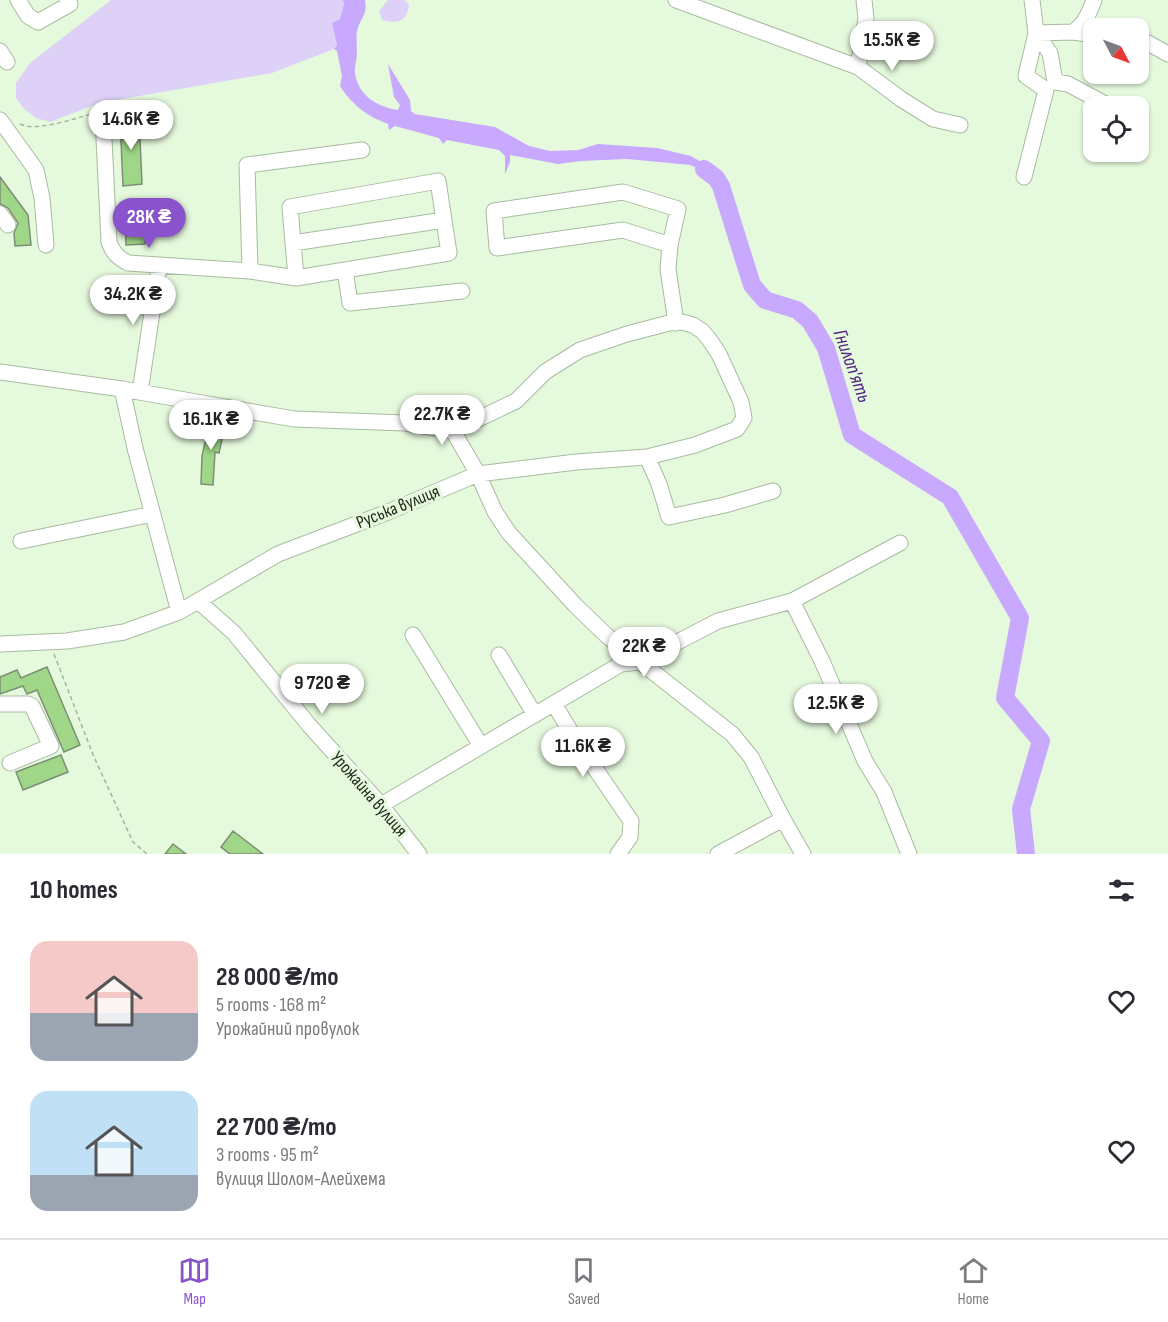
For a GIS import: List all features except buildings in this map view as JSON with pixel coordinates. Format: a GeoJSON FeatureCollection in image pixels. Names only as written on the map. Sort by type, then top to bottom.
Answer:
{"type":"FeatureCollection","features":[{"type":"Feature","properties":{"kind":"street"},"geometry":{"type":"LineString","coordinates":[[18,0],[28,16],[38,21],[71,1]]}},
{"type":"Feature","properties":{"kind":"street"},"geometry":{"type":"LineString","coordinates":[[676,0],[858,67],[933,119],[960,125]]}},
{"type":"Feature","properties":{"kind":"street"},"geometry":{"type":"LineString","coordinates":[[858,67],[866,18],[864,0]]}},
{"type":"Feature","properties":{"kind":"street"},"geometry":{"type":"LineString","coordinates":[[1032,0],[1036,33],[1026,76],[1051,86],[1068,84],[1090,96]]}},
{"type":"Feature","properties":{"kind":"street"},"geometry":{"type":"LineString","coordinates":[[1073,32],[1083,24],[1094,0]]}},
{"type":"Feature","properties":{"kind":"street"},"geometry":{"type":"LineString","coordinates":[[1036,33],[1083,33]]}},
{"type":"Feature","properties":{"kind":"street"},"geometry":{"type":"LineString","coordinates":[[1024,177],[1051,86],[1050,53],[1036,33]]}},
{"type":"Feature","properties":{"kind":"street"},"geometry":{"type":"LineString","coordinates":[[1149,44],[1168,54]]}},
{"type":"Feature","properties":{"kind":"street"},"geometry":{"type":"LineString","coordinates":[[0,117],[36,170],[42,198],[46,245]]}},
{"type":"Feature","properties":{"kind":"street"},"geometry":{"type":"LineString","coordinates":[[103,118],[109,242],[118,258],[128,263],[250,271],[296,278],[449,253],[438,181],[290,207],[296,278]]}},
{"type":"Feature","properties":{"kind":"street"},"geometry":{"type":"LineString","coordinates":[[250,271],[247,165],[362,150]]}},
{"type":"Feature","properties":{"kind":"street"},"geometry":{"type":"LineString","coordinates":[[0,372],[122,388],[294,418],[405,423],[453,431],[516,401],[545,372],[580,350],[627,334],[676,323],[668,269],[670,245],[678,210],[623,192],[494,211],[496,248],[623,230],[670,245]]}},
{"type":"Feature","properties":{"kind":"street"},"geometry":{"type":"LineString","coordinates":[[293,243],[444,220]]}},
{"type":"Feature","properties":{"kind":"street"},"geometry":{"type":"LineString","coordinates":[[140,392],[159,266]]}},
{"type":"Feature","properties":{"kind":"street"},"geometry":{"type":"LineString","coordinates":[[345,270],[350,303],[462,291]]}},
{"type":"Feature","properties":{"kind":"street","name":"Руська вулиця"},"geometry":{"type":"LineString","coordinates":[[0,643],[67,641],[124,632],[179,612],[278,554],[388,512],[478,474],[576,462],[647,457],[737,429],[744,418],[741,402],[719,354],[702,331],[693,325],[676,323]]}},
{"type":"Feature","properties":{"kind":"street"},"geometry":{"type":"LineString","coordinates":[[122,388],[135,448],[179,612]]}},
{"type":"Feature","properties":{"kind":"street"},"geometry":{"type":"LineString","coordinates":[[453,431],[478,474],[495,512],[509,533],[575,605],[606,635],[732,734],[752,757],[803,854]]}},
{"type":"Feature","properties":{"kind":"street"},"geometry":{"type":"LineString","coordinates":[[647,457],[659,484],[669,517],[725,506],[773,491]]}},
{"type":"Feature","properties":{"kind":"street"},"geometry":{"type":"LineString","coordinates":[[21,541],[153,514]]}},
{"type":"Feature","properties":{"kind":"street"},"geometry":{"type":"LineString","coordinates":[[381,805],[621,664],[639,662],[718,621],[792,601],[900,543]]}},
{"type":"Feature","properties":{"kind":"street","name":"Урожайна вулиця"},"geometry":{"type":"LineString","coordinates":[[198,601],[234,633],[309,725],[381,805],[419,854]]}},
{"type":"Feature","properties":{"kind":"street"},"geometry":{"type":"LineString","coordinates":[[792,601],[822,661],[865,761],[884,792],[909,854]]}},
{"type":"Feature","properties":{"kind":"street"},"geometry":{"type":"LineString","coordinates":[[413,635],[481,746]]}},
{"type":"Feature","properties":{"kind":"street"},"geometry":{"type":"LineString","coordinates":[[499,655],[535,715]]}},
{"type":"Feature","properties":{"kind":"street"},"geometry":{"type":"LineString","coordinates":[[0,704],[32,706],[51,746],[10,763]]}},
{"type":"Feature","properties":{"kind":"street"},"geometry":{"type":"LineString","coordinates":[[554,704],[631,821],[630,837],[618,854]]}},
{"type":"Feature","properties":{"kind":"street"},"geometry":{"type":"LineString","coordinates":[[718,854],[783,819]]}},
{"type":"Feature","properties":{"kind":"path"},"geometry":{"type":"LineString","coordinates":[[0,117],[26,127],[50,124],[101,111],[103,118]]}},
{"type":"Feature","properties":{"kind":"path"},"geometry":{"type":"LineString","coordinates":[[49,642],[94,756],[132,842],[147,854]]}},
{"type":"Feature","properties":{"kind":"shaded area"},"geometry":{"type":"Polygon","coordinates":[[[111,0],[343,0],[344,4],[340,19],[332,23],[337,45],[334,49],[272,73],[99,103],[50,122],[36,118],[24,109],[16,98],[16,83],[30,63],[111,0]]]}},
{"type":"Feature","properties":{"kind":"shaded area"},"geometry":{"type":"Polygon","coordinates":[[[343,0],[365,0],[365,13],[357,31],[355,73],[364,94],[376,103],[398,110],[400,105],[394,97],[388,64],[410,100],[411,111],[415,114],[495,127],[529,146],[550,151],[578,150],[598,144],[657,148],[691,156],[711,168],[721,186],[700,169],[690,165],[627,159],[558,164],[510,155],[505,174],[505,156],[499,150],[447,140],[443,144],[439,138],[395,126],[389,130],[388,124],[361,109],[349,99],[340,86],[342,76],[337,51],[334,49],[337,45],[332,23],[340,19],[343,0]]]}},
{"type":"Feature","properties":{"kind":"shaded area"},"geometry":{"type":"Polygon","coordinates":[[[388,0],[404,0],[409,4],[404,18],[392,22],[382,20],[379,11],[388,0]]]}},
{"type":"Feature","properties":{"kind":"waterway","name":"Гнилоп'ять"},"geometry":{"type":"LineString","coordinates":[[704,169],[716,178],[721,186],[752,285],[765,300],[797,310],[810,321],[826,348],[852,435],[950,497],[1020,618],[1005,698],[1041,741],[1021,809],[1026,854]]}}]}
